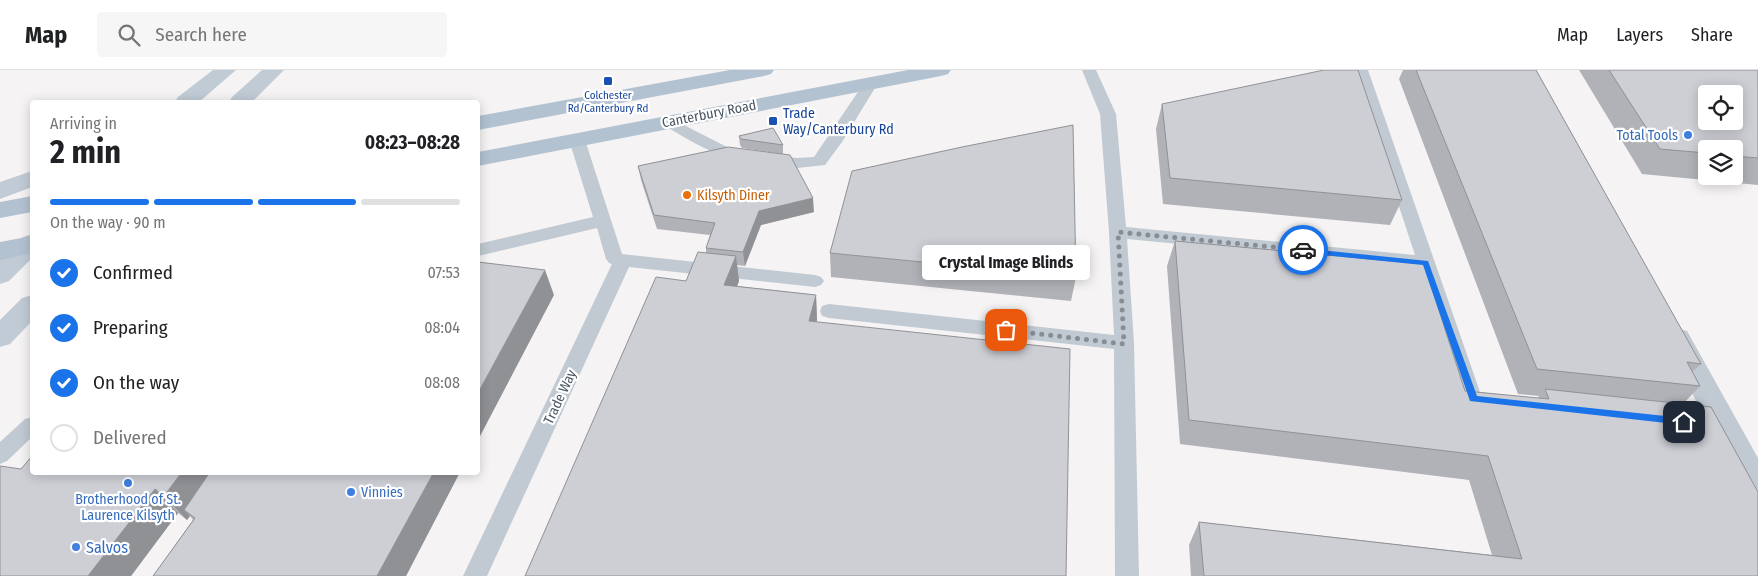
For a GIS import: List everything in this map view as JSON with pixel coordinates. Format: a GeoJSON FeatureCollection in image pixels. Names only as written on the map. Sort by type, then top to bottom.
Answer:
{"type":"FeatureCollection","features":[{"type":"Feature","properties":{"kind":"main road"},"geometry":{"type":"LineString","coordinates":[[480,123],[764,70]]}},
{"type":"Feature","properties":{"kind":"main road","name":"Canterbury Road"},"geometry":{"type":"LineString","coordinates":[[480,159],[942,70]]}},
{"type":"Feature","properties":{"kind":"main road"},"geometry":{"type":"LineString","coordinates":[[242,100],[273,71]]}},
{"type":"Feature","properties":{"kind":"main road"},"geometry":{"type":"LineString","coordinates":[[264,100],[273,71]]}},
{"type":"Feature","properties":{"kind":"main road"},"geometry":{"type":"LineString","coordinates":[[188,100],[217,73]]}},
{"type":"Feature","properties":{"kind":"main road"},"geometry":{"type":"LineString","coordinates":[[0,192],[30,179]]}},
{"type":"Feature","properties":{"kind":"main road"},"geometry":{"type":"LineString","coordinates":[[0,210],[30,204]]}},
{"type":"Feature","properties":{"kind":"main road"},"geometry":{"type":"LineString","coordinates":[[0,251],[30,244]]}},
{"type":"Feature","properties":{"kind":"main road"},"geometry":{"type":"LineString","coordinates":[[0,275],[30,246]]}},
{"type":"Feature","properties":{"kind":"main road"},"geometry":{"type":"LineString","coordinates":[[0,337],[30,307]]}},
{"type":"Feature","properties":{"kind":"street"},"geometry":{"type":"LineString","coordinates":[[1664,314],[1714,425],[1758,488]]}},
{"type":"Feature","properties":{"kind":"lane"},"geometry":{"type":"LineString","coordinates":[[1090,70],[1108,114],[1118,232],[1124,344],[1127,576]]}},
{"type":"Feature","properties":{"kind":"lane"},"geometry":{"type":"LineString","coordinates":[[1361,70],[1473,399],[1512,403]]}},
{"type":"Feature","properties":{"kind":"lane"},"geometry":{"type":"LineString","coordinates":[[668,122],[725,152],[797,163],[819,162],[834,142],[871,83]]}},
{"type":"Feature","properties":{"kind":"lane"},"geometry":{"type":"LineString","coordinates":[[577,140],[615,259],[815,280]]}},
{"type":"Feature","properties":{"kind":"lane"},"geometry":{"type":"LineString","coordinates":[[480,250],[602,221]]}},
{"type":"Feature","properties":{"kind":"lane"},"geometry":{"type":"LineString","coordinates":[[1118,232],[1426,262]]}},
{"type":"Feature","properties":{"kind":"lane","name":"Trade Way"},"geometry":{"type":"LineString","coordinates":[[475,576],[623,260]]}},
{"type":"Feature","properties":{"kind":"lane"},"geometry":{"type":"LineString","coordinates":[[829,311],[1124,344]]}},
{"type":"Feature","properties":{"kind":"lane"},"geometry":{"type":"LineString","coordinates":[[0,455],[30,427]]}},
{"type":"Feature","properties":{"kind":"building"},"geometry":{"type":"Polygon","coordinates":[[[1324,70],[1358,70],[1402,200],[1170,178],[1162,104],[1324,70]]]}},
{"type":"Feature","properties":{"kind":"building"},"geometry":{"type":"Polygon","coordinates":[[[1416,70],[1536,70],[1701,364],[1687,362],[1700,386],[1537,369],[1416,70]]]}},
{"type":"Feature","properties":{"kind":"building"},"geometry":{"type":"Polygon","coordinates":[[[1609,70],[1758,70],[1758,158],[1743,157],[1743,140],[1698,140],[1698,152],[1660,149],[1609,70]]]}},
{"type":"Feature","properties":{"kind":"building"},"geometry":{"type":"Polygon","coordinates":[[[1073,125],[1076,277],[830,253],[852,171],[1073,125]]]}},
{"type":"Feature","properties":{"kind":"building"},"geometry":{"type":"Polygon","coordinates":[[[773,128],[783,145],[741,139],[739,136],[773,128]]]}},
{"type":"Feature","properties":{"kind":"building"},"geometry":{"type":"Polygon","coordinates":[[[728,147],[790,155],[813,198],[759,211],[743,252],[706,248],[715,223],[654,215],[638,166],[728,147]]]}},
{"type":"Feature","properties":{"kind":"building"},"geometry":{"type":"Polygon","coordinates":[[[1175,241],[1424,264],[1465,391],[1549,399],[1545,389],[1711,407],[1758,492],[1758,576],[1204,576],[1199,522],[1522,559],[1488,456],[1189,420],[1175,241]]]}},
{"type":"Feature","properties":{"kind":"building"},"geometry":{"type":"Polygon","coordinates":[[[698,252],[736,256],[724,285],[816,295],[809,321],[1070,349],[1066,576],[525,576],[656,277],[686,281],[698,252]]]}},
{"type":"Feature","properties":{"kind":"building"},"geometry":{"type":"Polygon","coordinates":[[[480,262],[545,270],[480,389],[480,262]]]}},
{"type":"Feature","properties":{"kind":"building","name":"Salvos"},"geometry":{"type":"Polygon","coordinates":[[[30,458],[30,475],[180,475],[164,496],[155,489],[88,576],[0,576],[0,466],[21,469],[30,458]]]}},
{"type":"Feature","properties":{"kind":"building"},"geometry":{"type":"Polygon","coordinates":[[[208,475],[432,475],[377,576],[153,576],[195,518],[184,510],[208,475]]]}},
{"type":"Feature","properties":{"kind":"way so far"},"geometry":{"type":"LineString","coordinates":[[1006,330],[1124,344],[1118,232],[1303,250]]}},
{"type":"Feature","properties":{"kind":"place","name":"Colchester Rd/Canterbury Rd"},"geometry":{"type":"Point","coordinates":[608,81]}},
{"type":"Feature","properties":{"kind":"place","name":"Trade Way/Canterbury Rd"},"geometry":{"type":"Point","coordinates":[773,121]}},
{"type":"Feature","properties":{"kind":"place","name":"Total Tools"},"geometry":{"type":"Point","coordinates":[1688,135]}},
{"type":"Feature","properties":{"kind":"place","name":"Kilsyth Diner"},"geometry":{"type":"Point","coordinates":[687,195]}},
{"type":"Feature","properties":{"kind":"place","name":"Crystal Image Blinds"},"geometry":{"type":"Point","coordinates":[1006,330]}},
{"type":"Feature","properties":{"kind":"place","name":"Brotherhood of St. Laurence Kilsyth"},"geometry":{"type":"Point","coordinates":[128,483]}},
{"type":"Feature","properties":{"kind":"place","name":"Vinnies"},"geometry":{"type":"Point","coordinates":[351,492]}},
{"type":"Feature","properties":{"kind":"place","name":"Salvos"},"geometry":{"type":"Point","coordinates":[76,547]}},
{"type":"Feature","properties":{"kind":"route"},"geometry":{"type":"LineString","coordinates":[[1303,250],[1426,262],[1473,399],[1684,422]]}}]}
